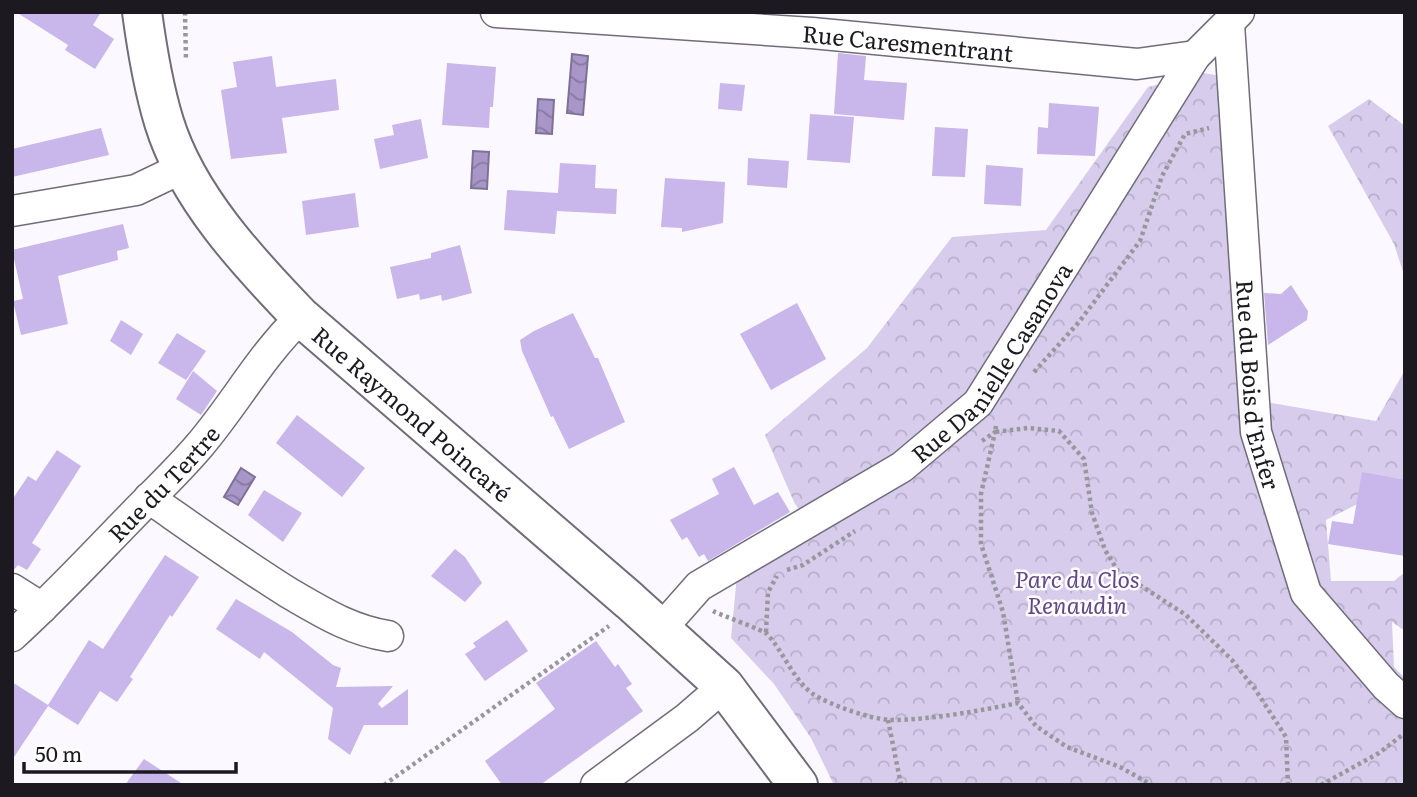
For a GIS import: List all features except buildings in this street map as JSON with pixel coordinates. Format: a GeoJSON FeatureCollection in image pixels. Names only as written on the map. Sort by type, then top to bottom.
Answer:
{"type":"FeatureCollection","features":[{"type":"Feature","properties":{"kind":"main road","name":"Rue Raymond Poincaré"},"geometry":{"type":"LineString","coordinates":[[142,12],[148,56],[165,124],[184,167],[238,248],[301,317],[630,601],[724,686],[780,770],[798,785]]}},
{"type":"Feature","properties":{"kind":"street","name":"Rue Caresmentrant"},"geometry":{"type":"LineString","coordinates":[[496,12],[812,33],[1136,64],[1195,57]]}},
{"type":"Feature","properties":{"kind":"street","name":"Rue Danielle Casanova"},"geometry":{"type":"LineString","coordinates":[[661,629],[687,598],[710,578],[735,566],[902,467],[978,403],[1195,57],[1234,18]]}},
{"type":"Feature","properties":{"kind":"street","name":"Rue du Bois d'Enfer"},"geometry":{"type":"LineString","coordinates":[[1234,18],[1236,122],[1256,432],[1307,593],[1386,686],[1405,703]]}},
{"type":"Feature","properties":{"kind":"street"},"geometry":{"type":"LineString","coordinates":[[12,211],[136,190],[184,167]]}},
{"type":"Feature","properties":{"kind":"street","name":"Rue du Tertre"},"geometry":{"type":"LineString","coordinates":[[12,636],[198,447],[285,332],[301,317]]}},
{"type":"Feature","properties":{"kind":"street"},"geometry":{"type":"LineString","coordinates":[[149,498],[252,570],[343,625],[388,636]]}},
{"type":"Feature","properties":{"kind":"street"},"geometry":{"type":"LineString","coordinates":[[12,589],[42,608]]}},
{"type":"Feature","properties":{"kind":"street"},"geometry":{"type":"LineString","coordinates":[[596,785],[687,718],[724,686]]}},
{"type":"Feature","properties":{"kind":"path"},"geometry":{"type":"LineString","coordinates":[[1026,381],[1079,322],[1140,242],[1162,176],[1185,134],[1236,122]]}},
{"type":"Feature","properties":{"kind":"path"},"geometry":{"type":"LineString","coordinates":[[997,421],[981,494],[981,544],[1003,612],[1018,703],[1036,726],[1067,747],[1120,767],[1152,785]]}},
{"type":"Feature","properties":{"kind":"path"},"geometry":{"type":"LineString","coordinates":[[973,447],[995,432],[1028,428],[1059,431],[1084,459],[1091,513],[1105,550],[1118,571],[1186,615],[1239,670],[1286,737],[1288,785]]}},
{"type":"Feature","properties":{"kind":"path"},"geometry":{"type":"LineString","coordinates":[[864,525],[803,565],[778,573],[768,592],[766,632],[785,661],[812,693],[848,709],[887,720],[974,712],[1018,703]]}},
{"type":"Feature","properties":{"kind":"path"},"geometry":{"type":"LineString","coordinates":[[687,598],[733,621],[766,632]]}},
{"type":"Feature","properties":{"kind":"path"},"geometry":{"type":"LineString","coordinates":[[384,785],[608,627],[630,601]]}},
{"type":"Feature","properties":{"kind":"path"},"geometry":{"type":"LineString","coordinates":[[887,720],[901,785]]}},
{"type":"Feature","properties":{"kind":"path"},"geometry":{"type":"LineString","coordinates":[[1321,785],[1379,753],[1405,733]]}},
{"type":"Feature","properties":{"kind":"green space","name":"Parc du Clos Renaudin"},"geometry":{"type":"Polygon","coordinates":[[[1203,73],[1228,77],[1242,398],[1376,421],[1405,370],[1405,480],[1326,520],[1331,581],[1394,581],[1405,572],[1405,631],[1392,622],[1394,667],[1405,678],[1405,785],[834,785],[811,738],[774,684],[731,638],[737,575],[812,530],[794,502],[765,435],[867,348],[952,237],[1046,230],[1148,87],[1203,73]]]}},
{"type":"Feature","properties":{"kind":"green space"},"geometry":{"type":"Polygon","coordinates":[[[1369,99],[1405,126],[1405,278],[1394,244],[1328,126],[1369,99]]]}},
{"type":"Feature","properties":{"kind":"water"},"geometry":{"type":"Polygon","coordinates":[[[572,54],[588,56],[583,115],[567,113],[572,54]]]}},
{"type":"Feature","properties":{"kind":"water"},"geometry":{"type":"Polygon","coordinates":[[[538,99],[554,100],[552,134],[536,133],[538,99]]]}},
{"type":"Feature","properties":{"kind":"water"},"geometry":{"type":"Polygon","coordinates":[[[473,151],[489,152],[487,189],[471,188],[473,151]]]}},
{"type":"Feature","properties":{"kind":"water"},"geometry":{"type":"Polygon","coordinates":[[[241,468],[255,477],[238,505],[224,497],[241,468]]]}}]}
